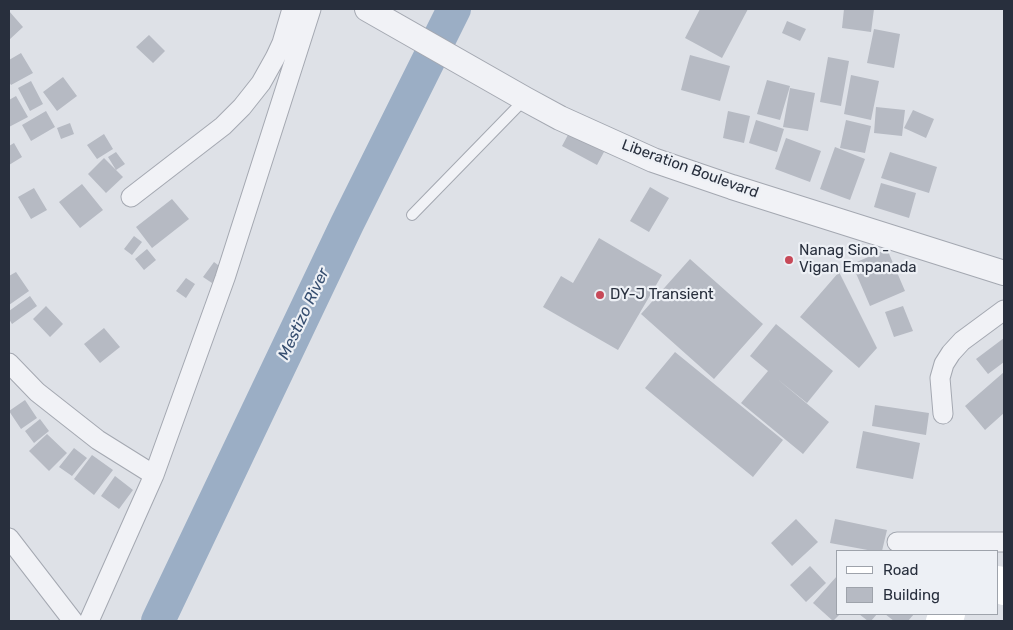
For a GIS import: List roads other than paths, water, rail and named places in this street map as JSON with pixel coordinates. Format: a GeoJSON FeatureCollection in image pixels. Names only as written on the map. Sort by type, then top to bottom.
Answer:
{"type":"FeatureCollection","features":[{"type":"Feature","properties":{"kind":"street"},"geometry":{"type":"LineString","coordinates":[[131,197],[223,126],[242,107],[261,83],[275,58],[282,43],[292,9]]}},
{"type":"Feature","properties":{"kind":"street"},"geometry":{"type":"LineString","coordinates":[[89,621],[154,475],[225,278],[311,9]]}},
{"type":"Feature","properties":{"kind":"street","name":"Liberation Boulevard"},"geometry":{"type":"LineString","coordinates":[[367,9],[560,118],[653,160],[1004,273]]}},
{"type":"Feature","properties":{"kind":"street"},"geometry":{"type":"LineString","coordinates":[[943,414],[940,378],[944,364],[962,341],[1004,310]]}},
{"type":"Feature","properties":{"kind":"street"},"geometry":{"type":"LineString","coordinates":[[9,363],[37,392],[98,440],[154,475]]}},
{"type":"Feature","properties":{"kind":"street"},"geometry":{"type":"LineString","coordinates":[[9,538],[73,621]]}},
{"type":"Feature","properties":{"kind":"street"},"geometry":{"type":"LineString","coordinates":[[897,542],[1004,542]]}},
{"type":"Feature","properties":{"kind":"lane"},"geometry":{"type":"LineString","coordinates":[[412,215],[526,100]]}},
{"type":"Feature","properties":{"kind":"waterway","name":"Mestizo River"},"geometry":{"type":"LineString","coordinates":[[158,621],[347,224],[454,9]]}},
{"type":"Feature","properties":{"kind":"place","name":"Nanag Sion - Vigan Empanada"},"geometry":{"type":"Point","coordinates":[789,260]}},
{"type":"Feature","properties":{"kind":"place","name":"DY-J Transient"},"geometry":{"type":"Point","coordinates":[600,295]}}]}
